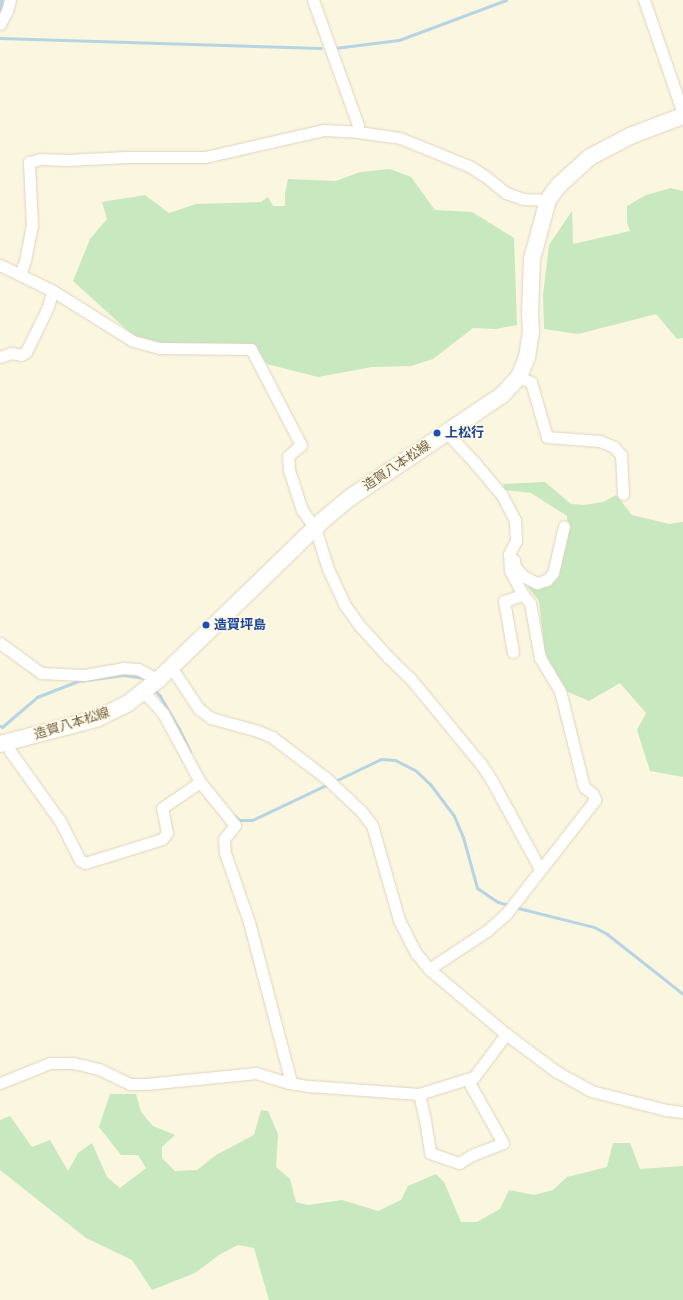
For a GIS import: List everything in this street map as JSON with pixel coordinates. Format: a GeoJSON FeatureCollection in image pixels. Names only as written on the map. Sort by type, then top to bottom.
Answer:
{"type":"FeatureCollection","features":[{"type":"Feature","properties":{"kind":"main road","name":"造賀八本松線"},"geometry":{"type":"LineString","coordinates":[[3,744],[96,719],[127,704],[151,686],[315,528],[351,497],[502,395],[519,376],[528,357],[531,331],[530,313],[532,259],[548,200],[558,186],[590,157],[630,136],[683,116]]}},
{"type":"Feature","properties":{"kind":"street"},"geometry":{"type":"LineString","coordinates":[[0,24],[7,11],[10,0]]}},
{"type":"Feature","properties":{"kind":"street"},"geometry":{"type":"LineString","coordinates":[[313,0],[358,125],[358,132]]}},
{"type":"Feature","properties":{"kind":"street"},"geometry":{"type":"LineString","coordinates":[[644,0],[683,113]]}},
{"type":"Feature","properties":{"kind":"street"},"geometry":{"type":"LineString","coordinates":[[20,274],[25,261],[32,226],[29,162],[41,159],[67,160],[103,157],[205,157],[324,130],[358,132],[400,138],[469,166],[485,176],[506,193],[523,199],[548,200]]}},
{"type":"Feature","properties":{"kind":"street"},"geometry":{"type":"LineString","coordinates":[[0,265],[53,291],[133,341],[160,348],[251,349],[301,445],[288,456],[289,470],[302,510],[315,528],[328,569],[344,604],[361,627],[388,657],[410,678],[481,764],[496,787],[540,869]]}},
{"type":"Feature","properties":{"kind":"street"},"geometry":{"type":"LineString","coordinates":[[0,357],[11,352],[21,355],[26,352],[47,309],[53,291]]}},
{"type":"Feature","properties":{"kind":"street"},"geometry":{"type":"LineString","coordinates":[[519,376],[531,382],[547,437],[600,441],[614,447],[621,455],[624,494]]}},
{"type":"Feature","properties":{"kind":"street"},"geometry":{"type":"LineString","coordinates":[[429,969],[488,930],[506,914],[595,800],[593,794],[584,787],[560,691],[540,658],[530,603],[510,571],[508,554],[516,542],[515,520],[510,507],[476,463],[447,433]]}},
{"type":"Feature","properties":{"kind":"street"},"geometry":{"type":"LineString","coordinates":[[508,554],[513,556],[515,567],[523,576],[537,583],[548,580],[553,573],[564,526]]}},
{"type":"Feature","properties":{"kind":"street"},"geometry":{"type":"LineString","coordinates":[[512,652],[504,601],[523,594]]}},
{"type":"Feature","properties":{"kind":"street"},"geometry":{"type":"LineString","coordinates":[[0,643],[41,673],[84,675],[123,668],[138,669],[153,676],[151,686],[163,713],[200,782],[235,825],[224,839],[225,853],[249,922],[290,1078],[289,1083]]}},
{"type":"Feature","properties":{"kind":"street"},"geometry":{"type":"LineString","coordinates":[[171,667],[198,709],[211,718],[258,730],[272,737],[326,778],[361,810],[372,825],[399,920],[416,953],[429,969],[506,1034],[557,1072],[591,1091],[666,1110],[683,1112]]}},
{"type":"Feature","properties":{"kind":"street"},"geometry":{"type":"LineString","coordinates":[[3,744],[10,751],[60,821],[80,860],[85,863],[162,839],[167,833],[162,808],[200,782]]}},
{"type":"Feature","properties":{"kind":"street"},"geometry":{"type":"LineString","coordinates":[[0,1082],[50,1063],[73,1063],[99,1069],[130,1084],[146,1084],[256,1073],[289,1083],[365,1091],[418,1094],[474,1077],[506,1034]]}},
{"type":"Feature","properties":{"kind":"street"},"geometry":{"type":"LineString","coordinates":[[418,1094],[425,1120],[430,1153],[459,1163],[472,1154],[503,1143],[471,1086],[469,1078]]}},
{"type":"Feature","properties":{"kind":"green space"},"geometry":{"type":"Polygon","coordinates":[[[390,169],[411,177],[435,210],[472,212],[514,238],[517,325],[496,329],[473,328],[433,359],[411,366],[372,367],[318,377],[267,364],[253,345],[161,345],[137,339],[73,281],[90,239],[107,219],[102,202],[145,195],[169,213],[196,204],[261,202],[268,197],[273,206],[285,206],[285,194],[288,179],[336,181],[360,172],[390,169]]]}},
{"type":"Feature","properties":{"kind":"green space"},"geometry":{"type":"Polygon","coordinates":[[[671,188],[683,191],[683,338],[677,339],[656,314],[578,334],[544,329],[543,295],[549,245],[572,211],[573,244],[630,231],[627,222],[627,206],[646,195],[671,188]]]}},
{"type":"Feature","properties":{"kind":"green space"},"geometry":{"type":"Polygon","coordinates":[[[545,482],[571,504],[584,505],[603,502],[616,495],[632,515],[669,524],[683,522],[683,777],[650,771],[637,730],[646,713],[620,683],[589,701],[566,691],[545,653],[539,601],[527,586],[545,587],[556,578],[568,531],[567,516],[531,493],[505,490],[503,484],[545,482]]]}},
{"type":"Feature","properties":{"kind":"green space"},"geometry":{"type":"Polygon","coordinates":[[[110,1094],[136,1094],[141,1112],[153,1126],[175,1135],[162,1147],[162,1158],[175,1171],[197,1170],[216,1155],[254,1135],[261,1110],[268,1111],[278,1134],[276,1167],[290,1179],[296,1202],[308,1205],[342,1200],[378,1211],[401,1200],[408,1186],[436,1174],[444,1182],[461,1222],[477,1222],[500,1209],[509,1190],[534,1195],[553,1190],[567,1177],[607,1167],[613,1143],[630,1143],[640,1169],[683,1166],[683,1300],[269,1300],[254,1248],[238,1245],[219,1255],[195,1273],[152,1290],[132,1260],[86,1238],[0,1170],[0,1120],[10,1116],[32,1147],[50,1140],[68,1171],[78,1153],[92,1143],[107,1177],[120,1188],[146,1168],[138,1155],[121,1155],[99,1127],[110,1094]]]}},
{"type":"Feature","properties":{"kind":"waterway"},"geometry":{"type":"LineString","coordinates":[[0,9],[3,0]]}},
{"type":"Feature","properties":{"kind":"waterway"},"geometry":{"type":"LineString","coordinates":[[335,48],[399,40],[506,0]]}},
{"type":"Feature","properties":{"kind":"waterway"},"geometry":{"type":"LineString","coordinates":[[0,38],[321,48]]}},
{"type":"Feature","properties":{"kind":"waterway"},"geometry":{"type":"LineString","coordinates":[[0,726],[2,727],[37,697],[78,681],[124,675],[144,678],[148,682]]}},
{"type":"Feature","properties":{"kind":"waterway"},"geometry":{"type":"LineString","coordinates":[[154,689],[160,696],[179,729],[190,752]]}},
{"type":"Feature","properties":{"kind":"waterway"},"geometry":{"type":"LineString","coordinates":[[333,782],[381,759],[395,760],[415,770],[430,784],[454,816],[463,837],[477,888],[498,902],[509,905]]}},
{"type":"Feature","properties":{"kind":"waterway"},"geometry":{"type":"LineString","coordinates":[[232,814],[239,820],[252,820],[328,784]]}},
{"type":"Feature","properties":{"kind":"waterway"},"geometry":{"type":"LineString","coordinates":[[514,907],[594,927],[607,934],[683,994]]}},
{"type":"Feature","properties":{"kind":"place","name":"上松行"},"geometry":{"type":"Point","coordinates":[437,433]}},
{"type":"Feature","properties":{"kind":"place","name":"造賀坪島"},"geometry":{"type":"Point","coordinates":[206,625]}}]}
